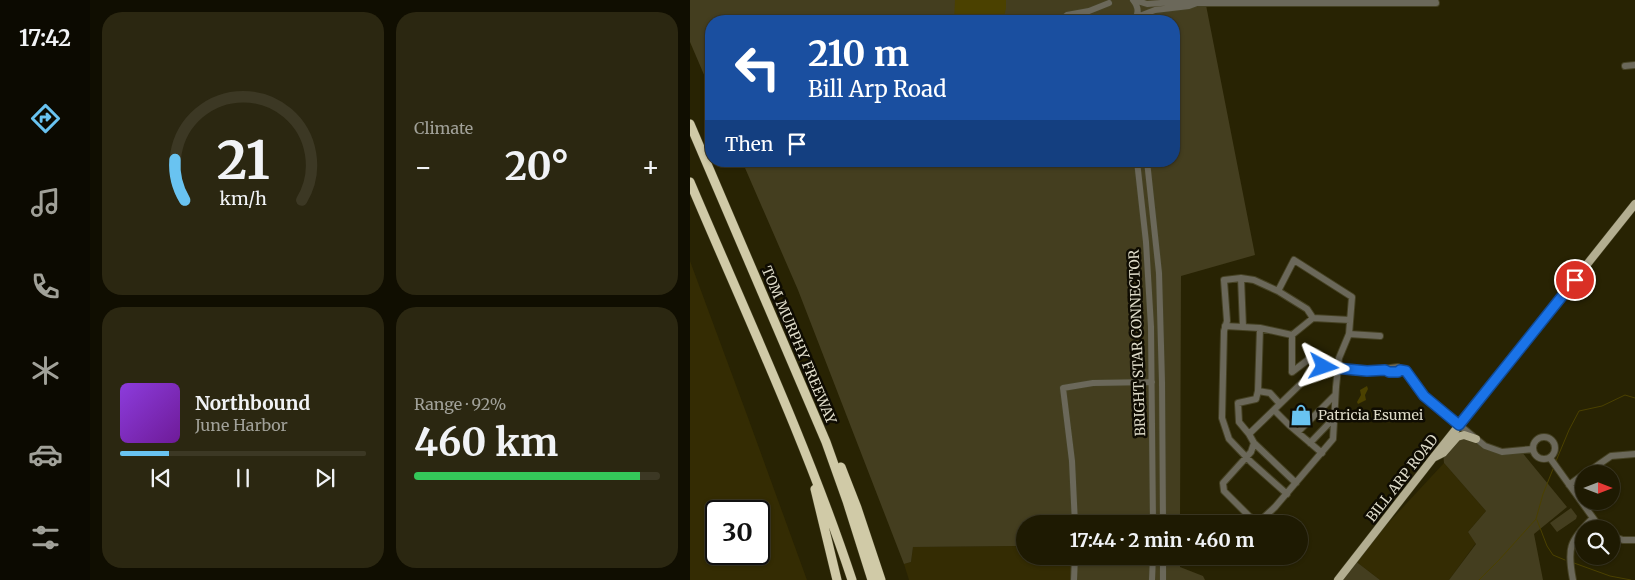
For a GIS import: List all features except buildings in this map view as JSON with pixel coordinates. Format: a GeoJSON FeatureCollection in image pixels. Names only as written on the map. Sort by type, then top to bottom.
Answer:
{"type":"FeatureCollection","features":[{"type":"Feature","properties":{"kind":"highway","name":"TOM MURPHY FREEWAY"},"geometry":{"type":"LineString","coordinates":[[690,124],[705,159]]}},
{"type":"Feature","properties":{"kind":"highway","name":"TOM MURPHY FREEWAY"},"geometry":{"type":"LineString","coordinates":[[708,167],[826,442],[848,501],[872,580]]}},
{"type":"Feature","properties":{"kind":"highway"},"geometry":{"type":"LineString","coordinates":[[690,182],[808,460],[834,525],[852,580]]}},
{"type":"Feature","properties":{"kind":"highway"},"geometry":{"type":"LineString","coordinates":[[826,442],[838,460],[847,480],[881,580]]}},
{"type":"Feature","properties":{"kind":"highway"},"geometry":{"type":"LineString","coordinates":[[808,460],[837,580]]}},
{"type":"Feature","properties":{"kind":"main road","name":"BILL ARP ROAD"},"geometry":{"type":"LineString","coordinates":[[1338,580],[1635,204]]}},
{"type":"Feature","properties":{"kind":"main road"},"geometry":{"type":"LineString","coordinates":[[1433,458],[1443,453],[1457,437],[1464,435],[1476,439]]}},
{"type":"Feature","properties":{"kind":"street"},"geometry":{"type":"LineString","coordinates":[[1134,0],[1147,4],[1188,1],[1197,3],[1435,1]]}},
{"type":"Feature","properties":{"kind":"street"},"geometry":{"type":"LineString","coordinates":[[1134,0],[1138,7],[1136,15]]}},
{"type":"Feature","properties":{"kind":"street"},"geometry":{"type":"LineString","coordinates":[[1067,15],[1089,11],[1111,2]]}},
{"type":"Feature","properties":{"kind":"street"},"geometry":{"type":"LineString","coordinates":[[1108,15],[1107,12],[1111,2]]}},
{"type":"Feature","properties":{"kind":"street"},"geometry":{"type":"LineString","coordinates":[[1144,15],[1155,10],[1189,6],[1197,3]]}},
{"type":"Feature","properties":{"kind":"street"},"geometry":{"type":"LineString","coordinates":[[1625,66],[1635,64]]}},
{"type":"Feature","properties":{"kind":"street","name":"BRIGHT STAR CONNECTOR"},"geometry":{"type":"LineString","coordinates":[[1138,167],[1149,274],[1153,515]]}},
{"type":"Feature","properties":{"kind":"street","name":"BRIGHT STAR CONNECTOR"},"geometry":{"type":"LineString","coordinates":[[1148,167],[1159,273],[1163,515]]}},
{"type":"Feature","properties":{"kind":"street"},"geometry":{"type":"LineString","coordinates":[[1254,443],[1250,452],[1223,483],[1224,491],[1250,517],[1260,521],[1287,494],[1333,439],[1339,358],[1349,334],[1352,297],[1294,260],[1278,291]]}},
{"type":"Feature","properties":{"kind":"street"},"geometry":{"type":"LineString","coordinates":[[1241,278],[1243,327]]}},
{"type":"Feature","properties":{"kind":"street"},"geometry":{"type":"LineString","coordinates":[[1287,494],[1246,457],[1230,439],[1222,418],[1224,331],[1227,321],[1224,280],[1241,278],[1254,280],[1278,291],[1307,309],[1313,318]]}},
{"type":"Feature","properties":{"kind":"street"},"geometry":{"type":"LineString","coordinates":[[1292,335],[1313,318],[1350,320]]}},
{"type":"Feature","properties":{"kind":"street"},"geometry":{"type":"LineString","coordinates":[[1225,326],[1260,328],[1292,335]]}},
{"type":"Feature","properties":{"kind":"street"},"geometry":{"type":"LineString","coordinates":[[1260,328],[1258,391],[1256,399],[1238,403],[1239,422],[1254,443],[1296,483]]}},
{"type":"Feature","properties":{"kind":"street"},"geometry":{"type":"LineString","coordinates":[[1349,334],[1380,336]]}},
{"type":"Feature","properties":{"kind":"street"},"geometry":{"type":"LineString","coordinates":[[1292,335],[1292,372],[1313,356]]}},
{"type":"Feature","properties":{"kind":"street"},"geometry":{"type":"LineString","coordinates":[[1249,434],[1312,373],[1324,367],[1367,371],[1385,370],[1389,372],[1398,372],[1400,370],[1406,371],[1424,396],[1485,446],[1502,452],[1533,449]]}},
{"type":"Feature","properties":{"kind":"street"},"geometry":{"type":"LineString","coordinates":[[1074,515],[1072,468],[1063,388],[1094,383],[1152,382]]}},
{"type":"Feature","properties":{"kind":"street"},"geometry":{"type":"LineString","coordinates":[[1258,391],[1270,393],[1280,404]]}},
{"type":"Feature","properties":{"kind":"street"},"geometry":{"type":"LineString","coordinates":[[1298,432],[1335,394]]}},
{"type":"Feature","properties":{"kind":"street"},"geometry":{"type":"LineString","coordinates":[[1274,410],[1322,453]]}},
{"type":"Feature","properties":{"kind":"street"},"geometry":{"type":"LineString","coordinates":[[1310,443],[1334,418]]}},
{"type":"Feature","properties":{"kind":"street"},"geometry":{"type":"LineString","coordinates":[[1548,436],[1555,443],[1553,455],[1550,458],[1540,458],[1536,455],[1533,449],[1536,440],[1548,436]]}},
{"type":"Feature","properties":{"kind":"street"},"geometry":{"type":"LineString","coordinates":[[1596,465],[1612,456],[1635,454]]}},
{"type":"Feature","properties":{"kind":"street"},"geometry":{"type":"LineString","coordinates":[[1550,458],[1592,519],[1579,532],[1571,547],[1569,560],[1574,580]]}},
{"type":"Feature","properties":{"kind":"street"},"geometry":{"type":"LineString","coordinates":[[1570,485],[1575,481]]}},
{"type":"Feature","properties":{"kind":"street"},"geometry":{"type":"LineString","coordinates":[[1620,539],[1635,540]]}},
{"type":"Feature","properties":{"kind":"street"},"geometry":{"type":"LineString","coordinates":[[1074,580],[1075,565]]}},
{"type":"Feature","properties":{"kind":"street"},"geometry":{"type":"LineString","coordinates":[[1152,580],[1153,565]]}},
{"type":"Feature","properties":{"kind":"street"},"geometry":{"type":"LineString","coordinates":[[1163,565],[1163,580]]}},
{"type":"Feature","properties":{"kind":"shaded area"},"geometry":{"type":"Polygon","coordinates":[[[690,0],[1205,0],[1255,255],[1181,276],[1180,515],[1016,515],[1016,546],[913,547],[911,562],[904,564],[798,290],[745,167],[1180,167],[1180,15],[705,15],[705,77],[690,42],[690,0]]]}},
{"type":"Feature","properties":{"kind":"shaded area"},"geometry":{"type":"Polygon","coordinates":[[[955,0],[1006,0],[1004,15],[954,15],[955,0]]]}},
{"type":"Feature","properties":{"kind":"shaded area"},"geometry":{"type":"Polygon","coordinates":[[[690,261],[747,415],[807,580],[690,580],[690,261]]]}},
{"type":"Feature","properties":{"kind":"shaded area"},"geometry":{"type":"Polygon","coordinates":[[[1367,386],[1366,400],[1358,404],[1357,402],[1361,395],[1360,390],[1367,386]]]}},
{"type":"Feature","properties":{"kind":"shaded area"},"geometry":{"type":"Polygon","coordinates":[[[1464,435],[1502,452],[1521,451],[1567,507],[1534,534],[1543,580],[1449,580],[1476,544],[1468,532],[1486,511],[1444,463],[1443,453],[1464,435]]]}},
{"type":"Feature","properties":{"kind":"shaded area"},"geometry":{"type":"Polygon","coordinates":[[[1444,463],[1486,511],[1468,532],[1476,543],[1449,580],[1380,580],[1354,560],[1444,463]]]}},
{"type":"Feature","properties":{"kind":"shaded area"},"geometry":{"type":"Polygon","coordinates":[[[1571,508],[1577,516],[1576,519],[1557,532],[1550,523],[1571,508]]]}},
{"type":"Feature","properties":{"kind":"shaded area"},"geometry":{"type":"Polygon","coordinates":[[[1016,546],[1016,565],[1075,565],[1074,580],[909,580],[904,564],[911,562],[913,547],[1016,546]]]}},
{"type":"Feature","properties":{"kind":"shaded area"},"geometry":{"type":"Polygon","coordinates":[[[1354,560],[1380,580],[1338,580],[1354,560]]]}},
{"type":"Feature","properties":{"kind":"shaded area"},"geometry":{"type":"Polygon","coordinates":[[[1075,565],[1180,565],[1180,567],[1203,576],[1205,580],[1074,580],[1075,565]]]}},
{"type":"Feature","properties":{"kind":"waterway"},"geometry":{"type":"LineString","coordinates":[[1556,461],[1579,411],[1602,406],[1625,395],[1635,398]]}},
{"type":"Feature","properties":{"kind":"waterway"},"geometry":{"type":"LineString","coordinates":[[1479,580],[1536,519],[1553,469]]}},
{"type":"Feature","properties":{"kind":"waterway"},"geometry":{"type":"LineString","coordinates":[[1537,520],[1547,546],[1553,555],[1565,560]]}},
{"type":"Feature","properties":{"kind":"waterway"},"geometry":{"type":"LineString","coordinates":[[1574,563],[1610,576],[1631,580]]}},
{"type":"Feature","properties":{"kind":"place","name":"Patricia Esumei"},"geometry":{"type":"Point","coordinates":[1301,415]}},
{"type":"Feature","properties":{"kind":"route"},"geometry":{"type":"LineString","coordinates":[[1324,367],[1367,371],[1406,371],[1424,396],[1459,425],[1575,280]]}}]}
